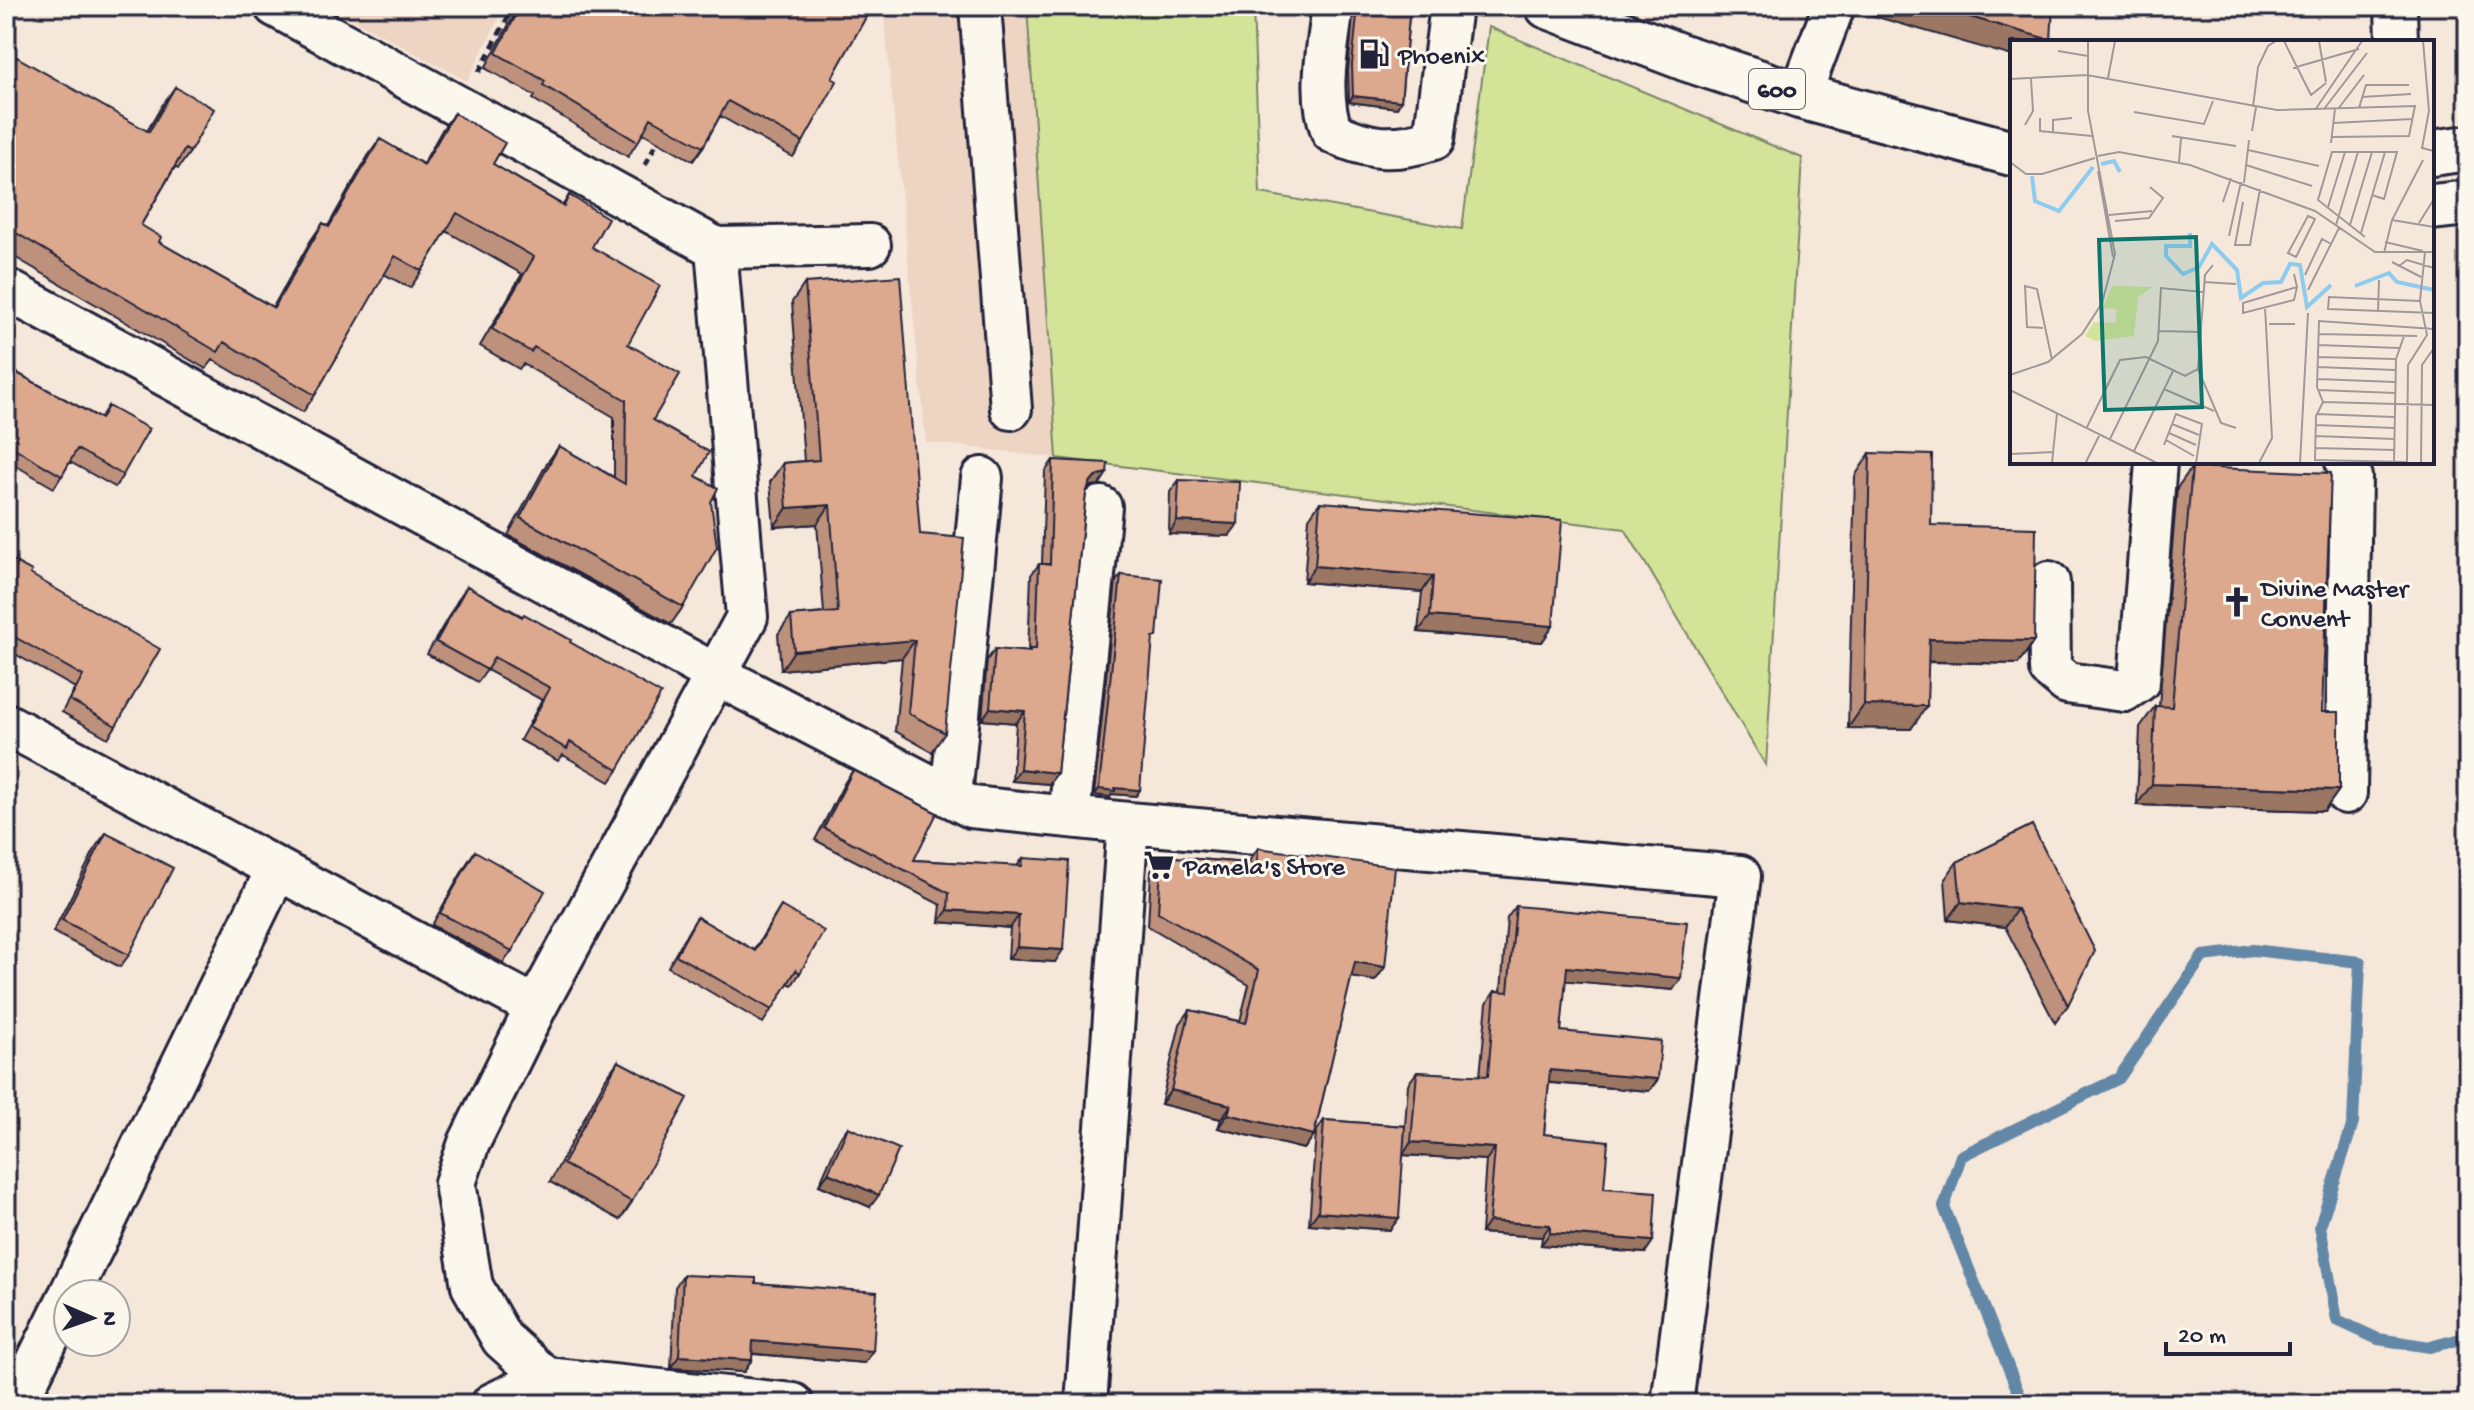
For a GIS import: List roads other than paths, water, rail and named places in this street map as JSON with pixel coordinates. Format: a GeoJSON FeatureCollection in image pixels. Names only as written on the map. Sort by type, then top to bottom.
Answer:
{"type":"FeatureCollection","features":[{"type":"Feature","properties":{"kind":"main road","name":"600"},"geometry":{"type":"LineString","coordinates":[[1550,7],[1685,58],[1800,96],[2010,152]]}},
{"type":"Feature","properties":{"kind":"main road"},"geometry":{"type":"LineString","coordinates":[[2434,153],[2468,148]]}},
{"type":"Feature","properties":{"kind":"main road"},"geometry":{"type":"LineString","coordinates":[[2434,207],[2468,203]]}},
{"type":"Feature","properties":{"kind":"street"},"geometry":{"type":"LineString","coordinates":[[275,6],[716,248],[870,245]]}},
{"type":"Feature","properties":{"kind":"street"},"geometry":{"type":"LineString","coordinates":[[980,6],[1011,409]]}},
{"type":"Feature","properties":{"kind":"street"},"geometry":{"type":"LineString","coordinates":[[1333,6],[1325,74],[1325,114],[1332,132],[1356,143],[1382,148],[1412,147],[1434,139],[1451,6]]}},
{"type":"Feature","properties":{"kind":"street"},"geometry":{"type":"LineString","coordinates":[[1800,96],[1834,6]]}},
{"type":"Feature","properties":{"kind":"street"},"geometry":{"type":"LineString","coordinates":[[2396,6],[2397,40]]}},
{"type":"Feature","properties":{"kind":"street"},"geometry":{"type":"LineString","coordinates":[[546,1378],[502,1339],[472,1286],[455,1183],[469,1143],[536,1007],[747,617],[716,248]]}},
{"type":"Feature","properties":{"kind":"street"},"geometry":{"type":"LineString","coordinates":[[6,289],[717,675],[971,807],[1740,876],[1672,1404]]}},
{"type":"Feature","properties":{"kind":"street"},"geometry":{"type":"LineString","coordinates":[[2049,582],[2050,669],[2067,683],[2124,691],[2139,681],[2156,464]]}},
{"type":"Feature","properties":{"kind":"street"},"geometry":{"type":"LineString","coordinates":[[2346,793],[2351,477],[2347,464]]}},
{"type":"Feature","properties":{"kind":"street"},"geometry":{"type":"LineString","coordinates":[[951,797],[982,478]]}},
{"type":"Feature","properties":{"kind":"street"},"geometry":{"type":"LineString","coordinates":[[1069,817],[1101,507]]}},
{"type":"Feature","properties":{"kind":"street"},"geometry":{"type":"LineString","coordinates":[[6,724],[536,1007]]}},
{"type":"Feature","properties":{"kind":"street"},"geometry":{"type":"LineString","coordinates":[[1086,1404],[1128,823]]}},
{"type":"Feature","properties":{"kind":"street"},"geometry":{"type":"LineString","coordinates":[[78,1278],[277,869]]}},
{"type":"Feature","properties":{"kind":"street"},"geometry":{"type":"LineString","coordinates":[[16,1404],[52,1331]]}},
{"type":"Feature","properties":{"kind":"street"},"geometry":{"type":"LineString","coordinates":[[492,1404],[546,1378],[793,1404]]}},
{"type":"Feature","properties":{"kind":"waterway"},"geometry":{"type":"LineString","coordinates":[[2023,1404],[1944,1207],[1961,1156],[2119,1078],[2203,956],[2253,950],[2360,962],[2353,1123],[2320,1226],[2337,1320],[2378,1339],[2430,1347],[2468,1337]]}},
{"type":"Feature","properties":{"kind":"place","name":"Phoenix"},"geometry":{"type":"Point","coordinates":[1374,54]}},
{"type":"Feature","properties":{"kind":"place","name":"Divine Master Convent"},"geometry":{"type":"Point","coordinates":[2237,602]}},
{"type":"Feature","properties":{"kind":"place","name":"Pamela's Store"},"geometry":{"type":"Point","coordinates":[1159,865]}}]}
